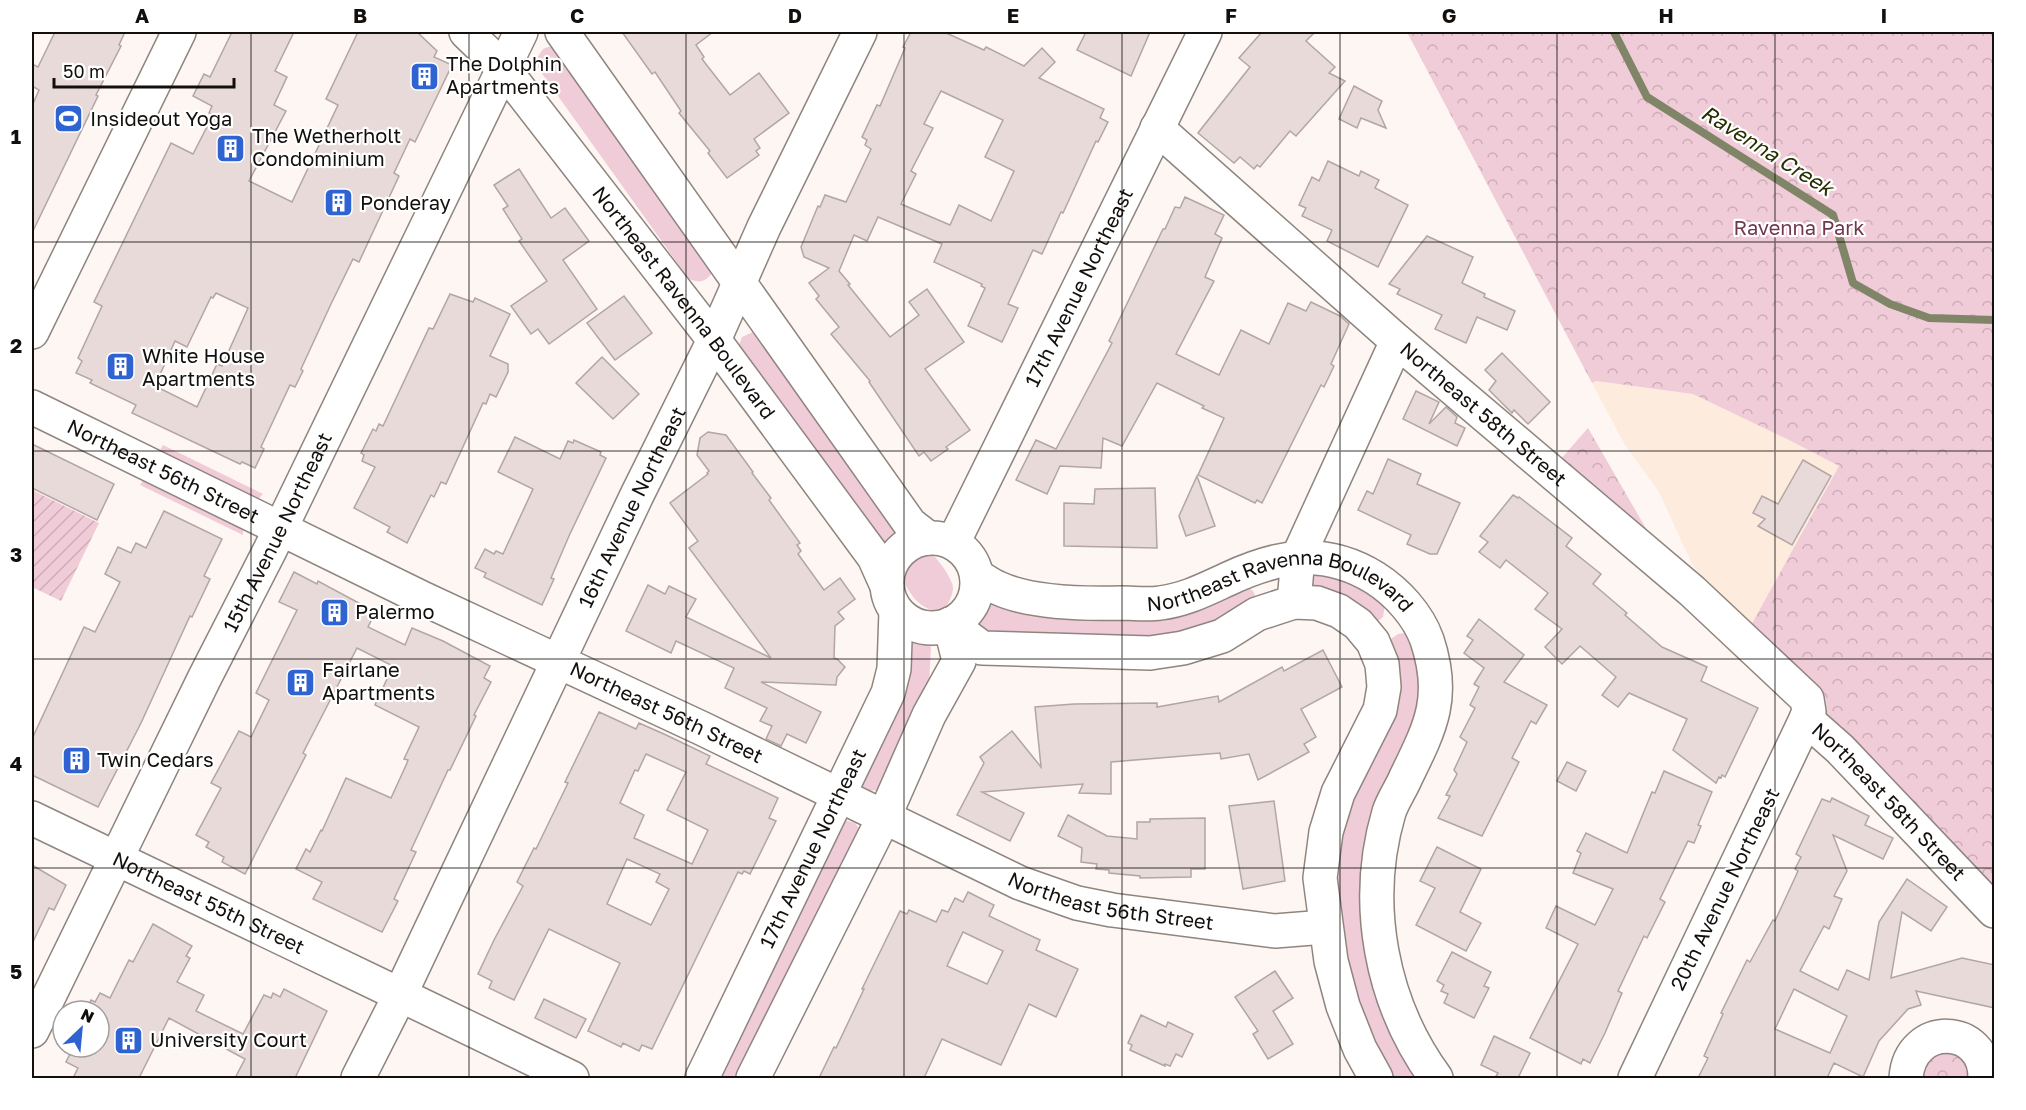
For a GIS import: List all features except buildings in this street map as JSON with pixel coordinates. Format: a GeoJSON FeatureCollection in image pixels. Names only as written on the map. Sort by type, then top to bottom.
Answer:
{"type":"FeatureCollection","features":[{"type":"Feature","properties":{"kind":"street"},"geometry":{"type":"LineString","coordinates":[[32,332],[179,32]]}},
{"type":"Feature","properties":{"kind":"street","name":"Northeast Ravenna Boulevard"},"geometry":{"type":"LineString","coordinates":[[466,32],[503,68],[714,340],[874,557],[892,598]]}},
{"type":"Feature","properties":{"kind":"street","name":"15th Avenue Northeast"},"geometry":{"type":"LineString","coordinates":[[32,1031],[281,528],[521,32]]}},
{"type":"Feature","properties":{"kind":"street"},"geometry":{"type":"LineString","coordinates":[[562,32],[910,524],[965,552],[974,565],[977,576],[975,599],[969,610],[951,624],[935,628],[917,626],[902,617],[892,598],[888,568],[899,551],[916,540],[940,540]]}},
{"type":"Feature","properties":{"kind":"street","name":"16th Avenue Northeast"},"geometry":{"type":"LineString","coordinates":[[358,1078],[860,32]]}},
{"type":"Feature","properties":{"kind":"street","name":"17th Avenue Northeast"},"geometry":{"type":"LineString","coordinates":[[940,540],[1157,128],[1205,32]]}},
{"type":"Feature","properties":{"kind":"street","name":"Northeast 58th Street"},"geometry":{"type":"LineString","coordinates":[[1157,128],[1397,341],[1692,591],[1807,709],[1840,749],[1995,911]]}},
{"type":"Feature","properties":{"kind":"street"},"geometry":{"type":"LineString","coordinates":[[1294,602],[1298,557],[1397,341]]}},
{"type":"Feature","properties":{"kind":"street","name":"Northeast 56th Street"},"geometry":{"type":"LineString","coordinates":[[32,407],[422,598],[1020,883],[1077,903],[1112,910],[1275,931],[1325,927]]}},
{"type":"Feature","properties":{"kind":"street","name":"Northeast Ravenna Boulevard"},"geometry":{"type":"LineString","coordinates":[[977,576],[999,589],[1028,597],[1084,604],[1160,603],[1199,593],[1265,563],[1298,557],[1330,559],[1361,569],[1388,586],[1410,610],[1426,637],[1434,667],[1436,698],[1430,729],[1390,810],[1381,847],[1377,884],[1377,921],[1392,995],[1406,1030],[1424,1063],[1436,1078]]}},
{"type":"Feature","properties":{"kind":"street","name":"17th Avenue Northeast"},"geometry":{"type":"LineString","coordinates":[[702,1078],[888,693],[894,669],[892,598]]}},
{"type":"Feature","properties":{"kind":"street","name":"Northeast Ravenna Boulevard"},"geometry":{"type":"LineString","coordinates":[[970,655],[1150,653],[1183,648],[1222,636],[1257,614],[1294,602],[1317,603],[1339,610],[1358,624],[1373,642],[1382,664],[1384,687],[1380,710],[1338,793],[1326,832],[1320,878],[1331,961],[1343,1006],[1360,1049],[1376,1078]]}},
{"type":"Feature","properties":{"kind":"street"},"geometry":{"type":"LineString","coordinates":[[753,1078],[884,817],[929,715],[970,655],[951,624]]}},
{"type":"Feature","properties":{"kind":"street","name":"20th Avenue Northeast"},"geometry":{"type":"LineString","coordinates":[[1635,1078],[1807,709]]}},
{"type":"Feature","properties":{"kind":"street","name":"Northeast 55th Street"},"geometry":{"type":"LineString","coordinates":[[32,818],[572,1078]]}},
{"type":"Feature","properties":{"kind":"street"},"geometry":{"type":"LineString","coordinates":[[1906,1078],[1907,1066],[1912,1054],[1922,1044],[1934,1038],[1947,1036],[1961,1039],[1972,1046],[1981,1057],[1985,1078]]}},
{"type":"Feature","properties":{"kind":"shaded area"},"geometry":{"type":"Polygon","coordinates":[[[1596,381],[1693,394],[1839,466],[1750,627],[1720,600],[1692,564],[1659,492],[1625,445],[1592,383],[1596,381]]]}},
{"type":"Feature","properties":{"kind":"green space","name":"Ravenna Park"},"geometry":{"type":"Polygon","coordinates":[[[1407,32],[1994,32],[1994,893],[1855,752],[1842,726],[1827,717],[1826,700],[1821,688],[1801,677],[1750,627],[1839,466],[1693,394],[1596,381],[1592,383],[1407,32]]]}},
{"type":"Feature","properties":{"kind":"green space"},"geometry":{"type":"Polygon","coordinates":[[[552,47],[713,271],[705,280],[695,281],[688,278],[538,68],[537,58],[543,49],[552,47]]]}},
{"type":"Feature","properties":{"kind":"green space"},"geometry":{"type":"Polygon","coordinates":[[[753,332],[759,333],[904,530],[879,548],[738,348],[742,337],[753,332]]]}},
{"type":"Feature","properties":{"kind":"green space"},"geometry":{"type":"Polygon","coordinates":[[[1588,428],[1652,539],[1560,460],[1588,428]]]}},
{"type":"Feature","properties":{"kind":"green space"},"geometry":{"type":"Polygon","coordinates":[[[163,445],[263,494],[257,500],[159,452],[163,445]]]}},
{"type":"Feature","properties":{"kind":"green space"},"geometry":{"type":"Polygon","coordinates":[[[144,479],[243,526],[243,535],[140,485],[144,479]]]}},
{"type":"Feature","properties":{"kind":"green space"},"geometry":{"type":"Polygon","coordinates":[[[32,490],[99,523],[61,601],[32,587],[32,490]]]}},
{"type":"Feature","properties":{"kind":"green space"},"geometry":{"type":"Polygon","coordinates":[[[922,552],[934,556],[953,585],[952,595],[943,610],[935,610],[921,604],[905,585],[902,577],[900,570],[904,564],[922,552]]]}},
{"type":"Feature","properties":{"kind":"green space"},"geometry":{"type":"Polygon","coordinates":[[[1317,571],[1365,588],[1385,605],[1383,617],[1377,622],[1317,596],[1307,579],[1317,571]]]}},
{"type":"Feature","properties":{"kind":"green space"},"geometry":{"type":"Polygon","coordinates":[[[1247,587],[1253,591],[1256,598],[1251,608],[1170,639],[984,635],[972,620],[977,595],[1247,587]]]}},
{"type":"Feature","properties":{"kind":"green space"},"geometry":{"type":"Polygon","coordinates":[[[1398,634],[1409,635],[1423,685],[1365,909],[1424,1078],[1389,1078],[1357,1012],[1335,925],[1335,852],[1388,641],[1398,634]]]}},
{"type":"Feature","properties":{"kind":"green space"},"geometry":{"type":"Polygon","coordinates":[[[907,636],[920,639],[931,647],[929,683],[880,790],[866,791],[860,788],[907,636]]]}},
{"type":"Feature","properties":{"kind":"green space"},"geometry":{"type":"Polygon","coordinates":[[[841,819],[855,823],[861,831],[741,1078],[708,1078],[841,819]]]}},
{"type":"Feature","properties":{"kind":"green space"},"geometry":{"type":"Polygon","coordinates":[[[1953,1045],[1977,1078],[1918,1078],[1920,1061],[1953,1045]]]}},
{"type":"Feature","properties":{"kind":"waterway","name":"Ravenna Creek"},"geometry":{"type":"LineString","coordinates":[[1614,32],[1647,97],[1833,215],[1853,283],[1890,304],[1929,318],[1994,320]]}},
{"type":"Feature","properties":{"kind":"place","name":"The Dolphin Apartments"},"geometry":{"type":"Point","coordinates":[425,76]}},
{"type":"Feature","properties":{"kind":"place","name":"Insideout Yoga"},"geometry":{"type":"Point","coordinates":[69,119]}},
{"type":"Feature","properties":{"kind":"place","name":"The Wetherholt Condominium"},"geometry":{"type":"Point","coordinates":[231,148]}},
{"type":"Feature","properties":{"kind":"place","name":"Ponderay"},"geometry":{"type":"Point","coordinates":[339,203]}},
{"type":"Feature","properties":{"kind":"place","name":"White House Apartments"},"geometry":{"type":"Point","coordinates":[121,367]}},
{"type":"Feature","properties":{"kind":"place","name":"Palermo"},"geometry":{"type":"Point","coordinates":[334,612]}},
{"type":"Feature","properties":{"kind":"place","name":"Fairlane Apartments"},"geometry":{"type":"Point","coordinates":[301,682]}},
{"type":"Feature","properties":{"kind":"place","name":"Twin Cedars"},"geometry":{"type":"Point","coordinates":[76,760]}},
{"type":"Feature","properties":{"kind":"place","name":"University Court"},"geometry":{"type":"Point","coordinates":[129,1040]}}]}
